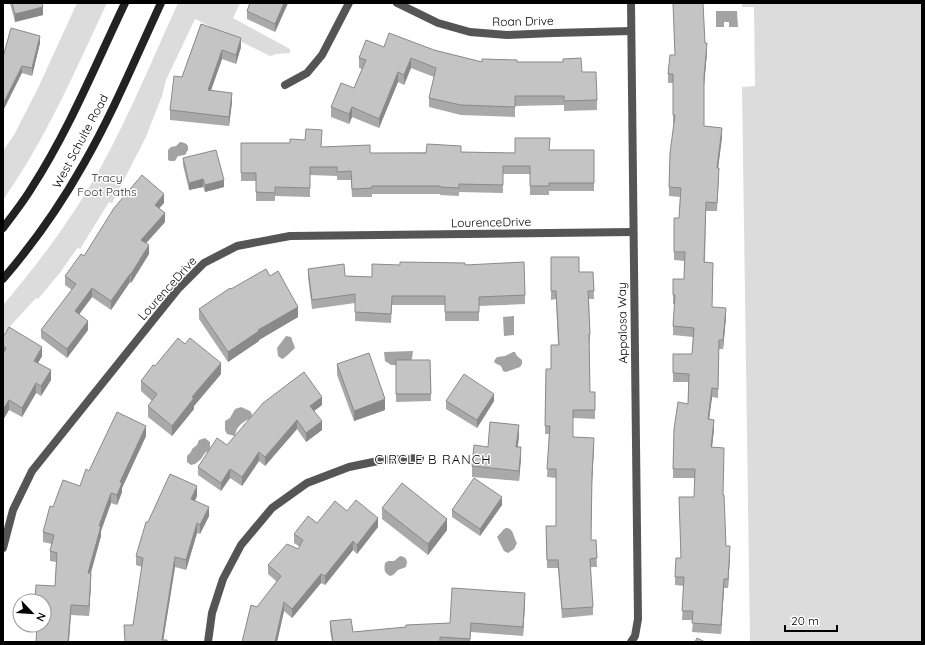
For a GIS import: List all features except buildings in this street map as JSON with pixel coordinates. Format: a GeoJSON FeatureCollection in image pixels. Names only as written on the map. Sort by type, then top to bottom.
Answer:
{"type":"FeatureCollection","features":[{"type":"Feature","properties":{"kind":"main road","name":"West Schulte Road"},"geometry":{"type":"LineString","coordinates":[[3,228],[31,189],[58,143],[81,98],[125,3]]}},
{"type":"Feature","properties":{"kind":"main road","name":"West Schulte Road"},"geometry":{"type":"LineString","coordinates":[[3,279],[22,257],[51,218],[84,164],[160,3]]}},
{"type":"Feature","properties":{"kind":"street"},"geometry":{"type":"LineString","coordinates":[[285,85],[307,73],[322,55],[349,3]]}},
{"type":"Feature","properties":{"kind":"street","name":"Roan Drive"},"geometry":{"type":"LineString","coordinates":[[397,3],[438,23],[470,32],[507,35],[631,31]]}},
{"type":"Feature","properties":{"kind":"street","name":"Appalosa Way"},"geometry":{"type":"LineString","coordinates":[[630,3],[638,619],[635,636],[631,642]]}},
{"type":"Feature","properties":{"kind":"street","name":"LourenceDrive"},"geometry":{"type":"LineString","coordinates":[[3,548],[13,510],[32,470],[178,289],[204,263],[237,246],[290,236],[633,232]]}},
{"type":"Feature","properties":{"kind":"street"},"geometry":{"type":"LineString","coordinates":[[208,642],[212,613],[223,579],[241,546],[272,508],[307,483],[349,467],[383,460],[420,458]]}},
{"type":"Feature","properties":{"kind":"green space"},"geometry":{"type":"Polygon","coordinates":[[[77,3],[107,3],[46,129],[19,177],[3,200],[3,151],[14,135],[38,88],[77,3]]]}},
{"type":"Feature","properties":{"kind":"green space","name":"Tracy Foot Paths"},"geometry":{"type":"Polygon","coordinates":[[[178,3],[240,3],[233,18],[290,49],[290,53],[270,56],[195,19],[166,80],[162,96],[145,139],[112,203],[109,202],[80,249],[78,247],[59,274],[38,299],[36,298],[3,334],[3,305],[53,242],[76,209],[97,174],[129,111],[178,3]]]}},
{"type":"Feature","properties":{"kind":"green space"},"geometry":{"type":"Polygon","coordinates":[[[742,3],[922,3],[922,642],[750,642],[742,87],[755,86],[754,7],[742,7],[742,3]]]}},
{"type":"Feature","properties":{"kind":"shaded area"},"geometry":{"type":"Polygon","coordinates":[[[716,11],[737,11],[738,27],[729,27],[729,22],[724,22],[724,27],[716,27],[716,11]]]}},
{"type":"Feature","properties":{"kind":"shaded area"},"geometry":{"type":"Polygon","coordinates":[[[180,142],[188,146],[188,150],[185,155],[178,156],[175,161],[168,160],[168,150],[180,142]]]}},
{"type":"Feature","properties":{"kind":"shaded area"},"geometry":{"type":"Polygon","coordinates":[[[514,316],[514,335],[504,336],[503,317],[514,316]]]}},
{"type":"Feature","properties":{"kind":"shaded area"},"geometry":{"type":"Polygon","coordinates":[[[286,336],[291,337],[295,348],[282,359],[278,356],[277,348],[286,336]]]}},
{"type":"Feature","properties":{"kind":"shaded area"},"geometry":{"type":"Polygon","coordinates":[[[413,351],[412,359],[406,365],[391,365],[385,361],[384,352],[413,351]]]}},
{"type":"Feature","properties":{"kind":"shaded area"},"geometry":{"type":"Polygon","coordinates":[[[515,352],[522,360],[522,364],[520,367],[506,372],[503,371],[501,366],[494,361],[497,357],[505,356],[515,352]]]}},
{"type":"Feature","properties":{"kind":"shaded area"},"geometry":{"type":"Polygon","coordinates":[[[241,407],[250,411],[252,414],[251,418],[238,427],[235,436],[227,434],[225,430],[225,421],[230,418],[235,409],[241,407]]]}},
{"type":"Feature","properties":{"kind":"shaded area"},"geometry":{"type":"Polygon","coordinates":[[[205,438],[210,442],[210,450],[205,453],[195,464],[191,465],[187,462],[187,456],[197,445],[199,440],[205,438]]]}},
{"type":"Feature","properties":{"kind":"shaded area"},"geometry":{"type":"Polygon","coordinates":[[[506,528],[509,528],[512,531],[517,543],[514,549],[508,553],[504,551],[497,537],[506,528]]]}},
{"type":"Feature","properties":{"kind":"shaded area"},"geometry":{"type":"Polygon","coordinates":[[[400,556],[404,557],[406,560],[406,567],[398,570],[390,576],[385,571],[385,563],[388,561],[394,561],[400,556]]]}},
{"type":"Feature","properties":{"kind":"district","name":"CIRCLE B RANCH"},"geometry":{"type":"Point","coordinates":[433,459]}}]}
